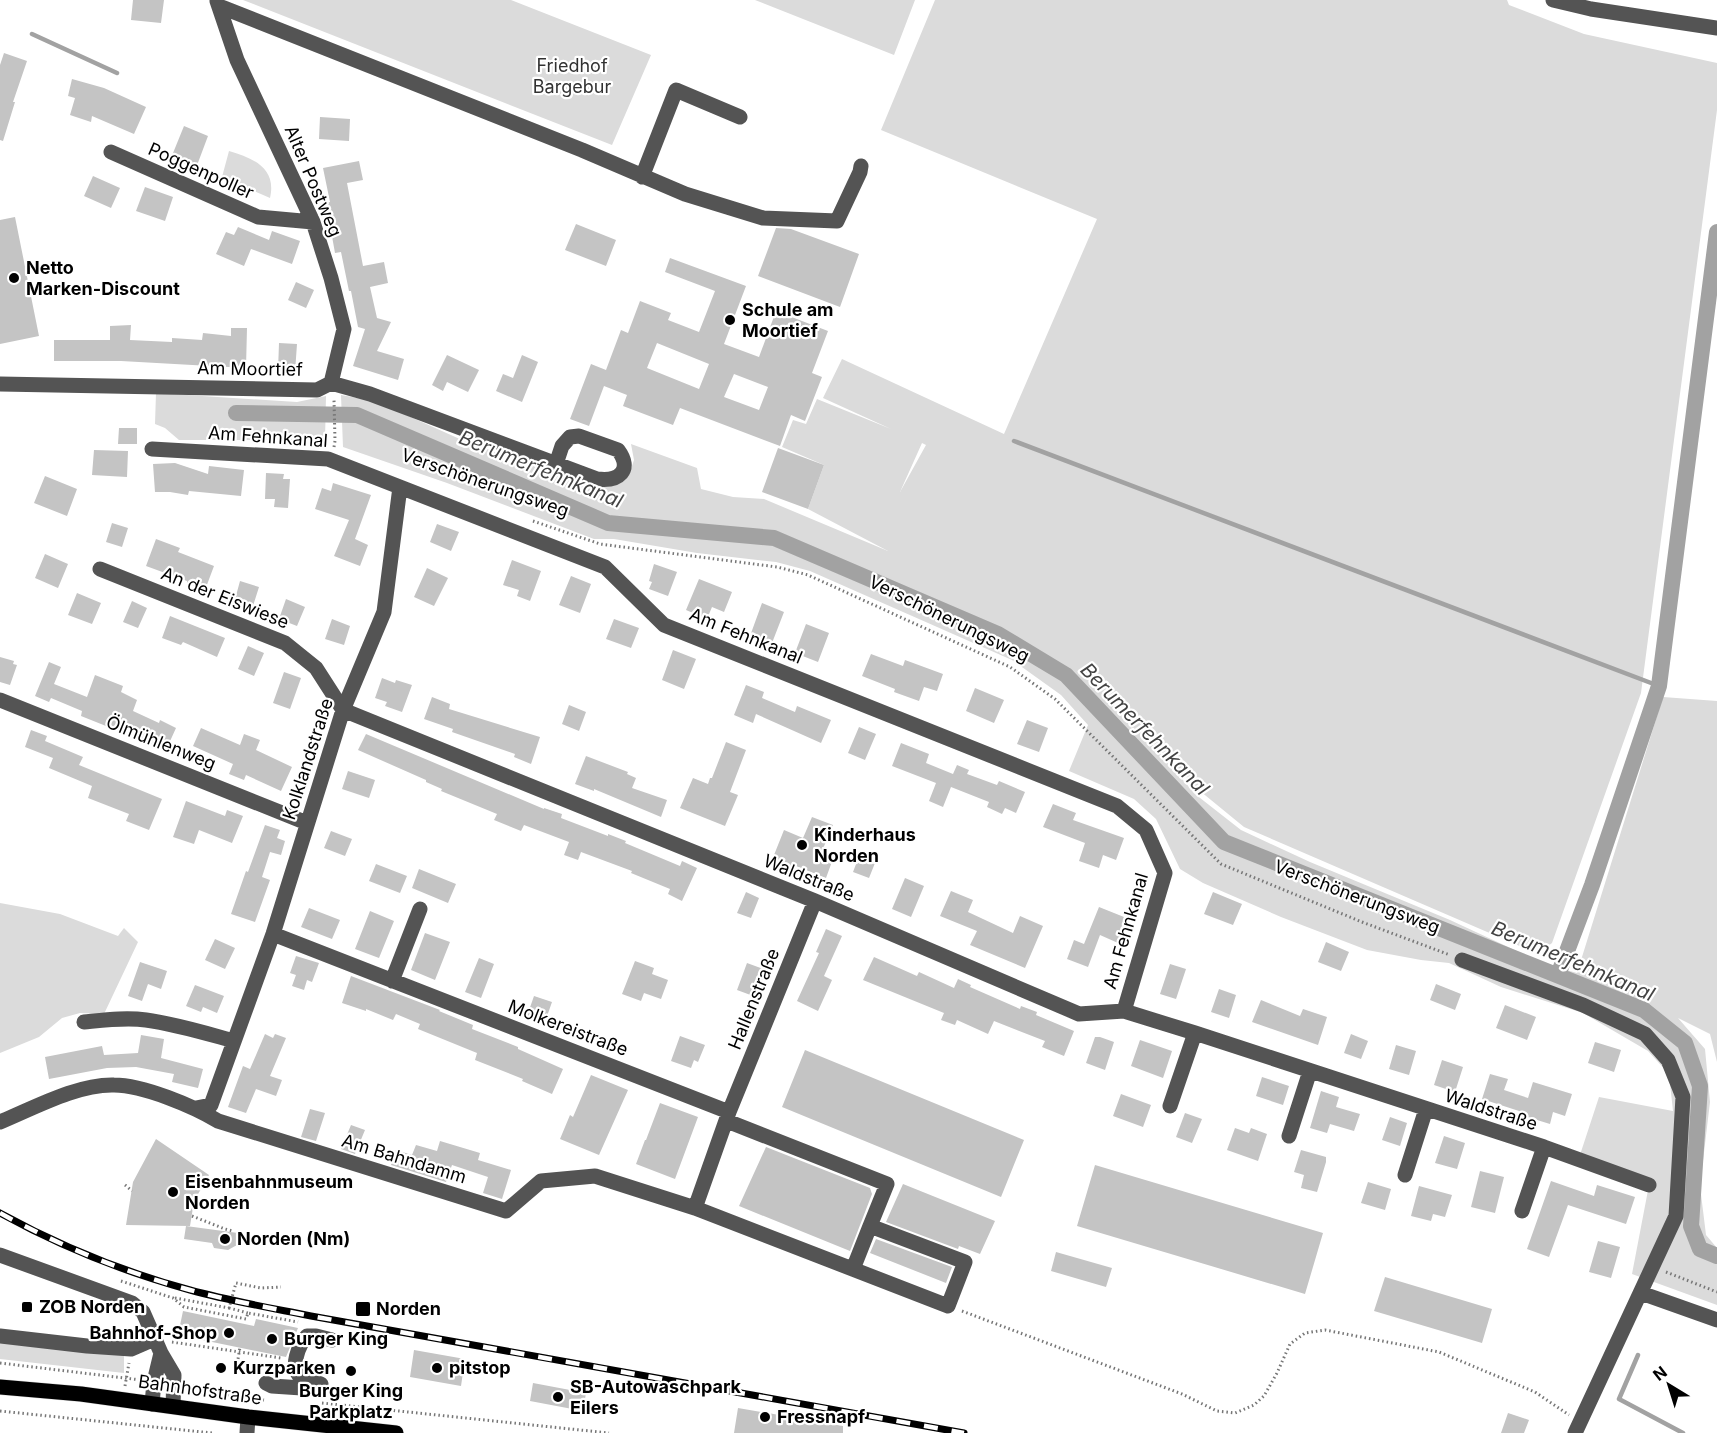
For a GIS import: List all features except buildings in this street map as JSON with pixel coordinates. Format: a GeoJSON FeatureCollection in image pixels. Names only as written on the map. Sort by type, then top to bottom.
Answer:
{"type":"FeatureCollection","features":[{"type":"Feature","properties":{"kind":"main road","name":"Bahnhofstraße"},"geometry":{"type":"LineString","coordinates":[[0,1387],[81,1394],[248,1417],[396,1433]]}},
{"type":"Feature","properties":{"kind":"street"},"geometry":{"type":"LineString","coordinates":[[1553,0],[1591,9],[1717,28]]}},
{"type":"Feature","properties":{"kind":"street"},"geometry":{"type":"LineString","coordinates":[[218,3],[685,194],[763,218],[837,221],[861,166]]}},
{"type":"Feature","properties":{"kind":"street","name":"Alter Postweg"},"geometry":{"type":"LineString","coordinates":[[218,3],[237,60],[313,222],[344,329],[332,389]]}},
{"type":"Feature","properties":{"kind":"street"},"geometry":{"type":"LineString","coordinates":[[642,177],[676,90],[740,117]]}},
{"type":"Feature","properties":{"kind":"street","name":"Poggenpoller"},"geometry":{"type":"LineString","coordinates":[[111,152],[258,217],[313,222]]}},
{"type":"Feature","properties":{"kind":"street","name":"Am Moortief"},"geometry":{"type":"LineString","coordinates":[[0,384],[332,389],[370,394],[556,464]]}},
{"type":"Feature","properties":{"kind":"street","name":"Am Fehnkanal"},"geometry":{"type":"LineString","coordinates":[[152,449],[328,459],[605,567],[664,625],[1117,806],[1146,830],[1165,873],[1124,1011]]}},
{"type":"Feature","properties":{"kind":"street","name":"Kolklandstraße"},"geometry":{"type":"LineString","coordinates":[[196,1108],[211,1105],[273,934],[343,710],[384,612],[400,486]]}},
{"type":"Feature","properties":{"kind":"street","name":"An der Eiswiese"},"geometry":{"type":"LineString","coordinates":[[100,569],[285,643],[316,668],[343,710]]}},
{"type":"Feature","properties":{"kind":"street","name":"Ölmühlenweg"},"geometry":{"type":"LineString","coordinates":[[0,700],[307,823]]}},
{"type":"Feature","properties":{"kind":"street","name":"Waldstraße"},"geometry":{"type":"LineString","coordinates":[[343,710],[815,901],[1079,1014],[1124,1011],[1544,1147],[1650,1185]]}},
{"type":"Feature","properties":{"kind":"street","name":"Hallenstraße"},"geometry":{"type":"LineString","coordinates":[[728,1117],[815,901]]}},
{"type":"Feature","properties":{"kind":"street"},"geometry":{"type":"LineString","coordinates":[[392,981],[420,909]]}},
{"type":"Feature","properties":{"kind":"street","name":"Molkereistraße"},"geometry":{"type":"LineString","coordinates":[[273,934],[728,1117],[887,1184],[870,1226]]}},
{"type":"Feature","properties":{"kind":"street"},"geometry":{"type":"LineString","coordinates":[[1462,960],[1583,1005],[1645,1034],[1668,1060],[1683,1097],[1676,1216],[1578,1428]]}},
{"type":"Feature","properties":{"kind":"street"},"geometry":{"type":"LineString","coordinates":[[84,1022],[108,1019],[144,1020],[234,1041]]}},
{"type":"Feature","properties":{"kind":"street"},"geometry":{"type":"LineString","coordinates":[[1170,1106],[1196,1033]]}},
{"type":"Feature","properties":{"kind":"street"},"geometry":{"type":"LineString","coordinates":[[1289,1136],[1310,1071]]}},
{"type":"Feature","properties":{"kind":"street","name":"Am Bahndamm"},"geometry":{"type":"LineString","coordinates":[[0,1122],[85,1089],[114,1085],[144,1090],[196,1108],[218,1121],[506,1211],[542,1181],[595,1176],[695,1208]]}},
{"type":"Feature","properties":{"kind":"street","name":"Waldstraße"},"geometry":{"type":"LineString","coordinates":[[1405,1175],[1426,1109]]}},
{"type":"Feature","properties":{"kind":"street"},"geometry":{"type":"LineString","coordinates":[[728,1117],[695,1208],[948,1306],[965,1262],[870,1226],[853,1269]]}},
{"type":"Feature","properties":{"kind":"street","name":"Waldstraße"},"geometry":{"type":"LineString","coordinates":[[1522,1210],[1544,1147]]}},
{"type":"Feature","properties":{"kind":"street"},"geometry":{"type":"LineString","coordinates":[[0,1255],[132,1303],[142,1312],[174,1376],[173,1406]]}},
{"type":"Feature","properties":{"kind":"street"},"geometry":{"type":"LineString","coordinates":[[1641,1293],[1717,1320]]}},
{"type":"Feature","properties":{"kind":"street"},"geometry":{"type":"LineString","coordinates":[[0,1336],[131,1349],[158,1346]]}},
{"type":"Feature","properties":{"kind":"street"},"geometry":{"type":"LineString","coordinates":[[266,1383],[272,1386],[317,1389],[321,1384],[302,1378],[296,1370],[296,1361],[302,1341],[307,1336],[332,1340]]}},
{"type":"Feature","properties":{"kind":"street"},"geometry":{"type":"LineString","coordinates":[[152,1404],[158,1346]]}},
{"type":"Feature","properties":{"kind":"street"},"geometry":{"type":"LineString","coordinates":[[247,1433],[248,1417]]}},
{"type":"Feature","properties":{"kind":"path"},"geometry":{"type":"LineString","coordinates":[[332,389],[335,441]]}},
{"type":"Feature","properties":{"kind":"path","name":"Verschönerungsweg"},"geometry":{"type":"LineString","coordinates":[[533,521],[600,544],[777,567],[808,575],[1010,667],[1055,699],[1221,864],[1462,960]]}},
{"type":"Feature","properties":{"kind":"path"},"geometry":{"type":"LineString","coordinates":[[125,1185],[132,1191]]}},
{"type":"Feature","properties":{"kind":"path"},"geometry":{"type":"LineString","coordinates":[[192,1216],[233,1231]]}},
{"type":"Feature","properties":{"kind":"path"},"geometry":{"type":"LineString","coordinates":[[1653,1267],[1717,1292]]}},
{"type":"Feature","properties":{"kind":"path"},"geometry":{"type":"LineString","coordinates":[[121,1281],[173,1298],[298,1322]]}},
{"type":"Feature","properties":{"kind":"path"},"geometry":{"type":"LineString","coordinates":[[229,1308],[236,1283],[261,1288],[281,1287]]}},
{"type":"Feature","properties":{"kind":"path"},"geometry":{"type":"LineString","coordinates":[[173,1298],[184,1307],[246,1322],[248,1313]]}},
{"type":"Feature","properties":{"kind":"path"},"geometry":{"type":"LineString","coordinates":[[948,1306],[1182,1394],[1216,1411],[1235,1413],[1254,1405],[1264,1396],[1290,1344],[1305,1333],[1325,1330],[1439,1352],[1535,1392],[1578,1428]]}},
{"type":"Feature","properties":{"kind":"path"},"geometry":{"type":"LineString","coordinates":[[158,1346],[296,1361]]}},
{"type":"Feature","properties":{"kind":"path"},"geometry":{"type":"LineString","coordinates":[[238,1359],[240,1347]]}},
{"type":"Feature","properties":{"kind":"path"},"geometry":{"type":"LineString","coordinates":[[0,1411],[212,1433]]}},
{"type":"Feature","properties":{"kind":"green space","name":"Friedhof Bargebur"},"geometry":{"type":"Polygon","coordinates":[[[243,0],[511,0],[651,55],[612,145],[243,0]]]}},
{"type":"Feature","properties":{"kind":"green space"},"geometry":{"type":"Polygon","coordinates":[[[755,0],[915,0],[894,55],[755,0]]]}},
{"type":"Feature","properties":{"kind":"green space"},"geometry":{"type":"Polygon","coordinates":[[[935,0],[1507,0],[1509,5],[1584,34],[1717,63],[1717,110],[1641,693],[1552,943],[1543,950],[1529,950],[1244,827],[1200,791],[1144,734],[1195,794],[1241,830],[1310,862],[1450,920],[1545,964],[1577,973],[1663,697],[1717,701],[1717,1062],[1710,1034],[1678,1018],[1705,1049],[1710,1102],[1700,1186],[1706,1235],[1717,1248],[1717,1305],[1632,1274],[1649,1185],[1578,1161],[1599,1097],[1673,1111],[1669,1074],[1648,1051],[1583,1013],[1501,987],[1449,963],[1367,950],[1281,917],[1203,883],[1180,869],[1156,819],[1134,799],[1069,771],[1088,725],[1061,695],[1012,660],[810,571],[776,562],[697,553],[614,539],[594,539],[447,483],[343,447],[341,395],[375,401],[462,440],[567,478],[603,487],[622,482],[629,475],[634,460],[631,444],[697,468],[701,489],[733,497],[764,499],[888,551],[808,509],[824,465],[782,447],[793,420],[806,424],[817,399],[891,429],[823,398],[842,359],[1004,434],[1097,219],[881,130],[935,0]],[[922,443],[900,492],[926,445],[922,443]]]}},
{"type":"Feature","properties":{"kind":"green space"},"geometry":{"type":"Polygon","coordinates":[[[229,151],[247,157],[261,166],[270,179],[270,198],[222,177],[229,151]]]}},
{"type":"Feature","properties":{"kind":"green space"},"geometry":{"type":"Polygon","coordinates":[[[156,393],[297,402],[326,396],[325,440],[179,440],[165,428],[155,424],[156,393]]]}},
{"type":"Feature","properties":{"kind":"green space"},"geometry":{"type":"Polygon","coordinates":[[[0,903],[60,914],[118,936],[124,928],[138,942],[104,1014],[80,1013],[62,1018],[39,1037],[0,1053],[0,903]]]}},
{"type":"Feature","properties":{"kind":"green space"},"geometry":{"type":"Polygon","coordinates":[[[0,1341],[124,1355],[124,1373],[0,1359],[0,1341]]]}},
{"type":"Feature","properties":{"kind":"waterway"},"geometry":{"type":"LineString","coordinates":[[32,34],[117,73]]}},
{"type":"Feature","properties":{"kind":"waterway"},"geometry":{"type":"LineString","coordinates":[[1558,975],[1592,885],[1659,686],[1717,232]]}},
{"type":"Feature","properties":{"kind":"waterway","name":"Berumerfehnkanal"},"geometry":{"type":"LineString","coordinates":[[236,413],[357,415],[608,523],[774,538],[998,634],[1066,675],[1224,842],[1644,1010],[1685,1043],[1700,1086],[1691,1226],[1700,1249],[1717,1256]]}},
{"type":"Feature","properties":{"kind":"waterway"},"geometry":{"type":"LineString","coordinates":[[1014,441],[1659,686]]}},
{"type":"Feature","properties":{"kind":"waterway"},"geometry":{"type":"LineString","coordinates":[[1638,1355],[1619,1399],[1683,1433]]}},
{"type":"Feature","properties":{"kind":"railway"},"geometry":{"type":"LineString","coordinates":[[0,1213],[69,1247],[117,1266],[165,1283],[220,1298],[964,1433]]}},
{"type":"Feature","properties":{"kind":"place","name":"Netto Marken-Discount"},"geometry":{"type":"Point","coordinates":[14,278]}},
{"type":"Feature","properties":{"kind":"place","name":"Schule am Moortief"},"geometry":{"type":"Point","coordinates":[730,320]}},
{"type":"Feature","properties":{"kind":"place","name":"Kinderhaus Norden"},"geometry":{"type":"Point","coordinates":[802,845]}},
{"type":"Feature","properties":{"kind":"place","name":"Eisenbahnmuseum Norden"},"geometry":{"type":"Point","coordinates":[173,1192]}},
{"type":"Feature","properties":{"kind":"place","name":"Norden (Nm)"},"geometry":{"type":"Point","coordinates":[225,1239]}},
{"type":"Feature","properties":{"kind":"place","name":"ZOB Norden"},"geometry":{"type":"Point","coordinates":[27,1307]}},
{"type":"Feature","properties":{"kind":"place","name":"Norden"},"geometry":{"type":"Point","coordinates":[363,1309]}},
{"type":"Feature","properties":{"kind":"place","name":"Bahnhof-Shop"},"geometry":{"type":"Point","coordinates":[229,1333]}},
{"type":"Feature","properties":{"kind":"place","name":"Burger King"},"geometry":{"type":"Point","coordinates":[272,1339]}},
{"type":"Feature","properties":{"kind":"place","name":"Kurzparken"},"geometry":{"type":"Point","coordinates":[221,1368]}},
{"type":"Feature","properties":{"kind":"place","name":"pitstop"},"geometry":{"type":"Point","coordinates":[437,1368]}},
{"type":"Feature","properties":{"kind":"place","name":"Burger King Parkplatz"},"geometry":{"type":"Point","coordinates":[351,1371]}},
{"type":"Feature","properties":{"kind":"place","name":"SB-Autowaschpark Eilers"},"geometry":{"type":"Point","coordinates":[558,1397]}},
{"type":"Feature","properties":{"kind":"place","name":"Fressnapf"},"geometry":{"type":"Point","coordinates":[765,1417]}}]}
